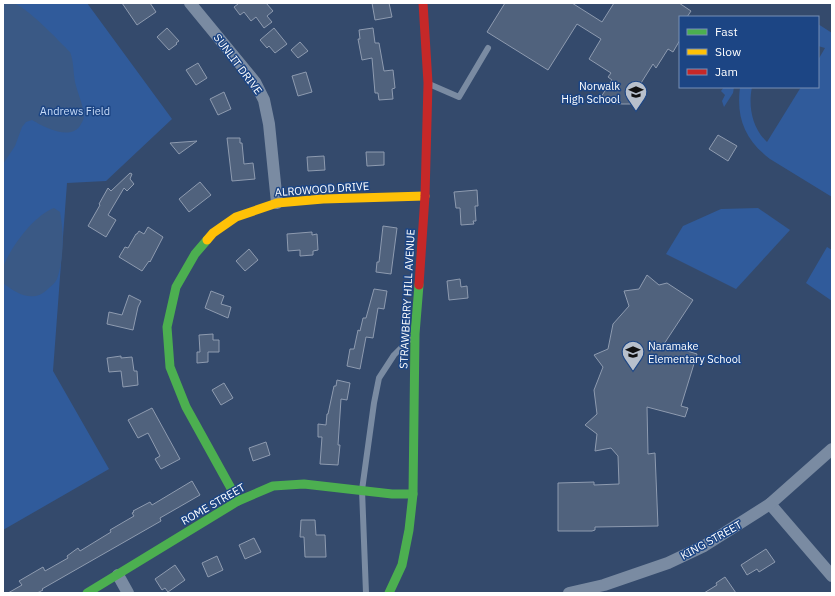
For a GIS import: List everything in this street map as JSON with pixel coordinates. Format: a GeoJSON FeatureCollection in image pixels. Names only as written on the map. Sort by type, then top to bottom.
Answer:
{"type":"FeatureCollection","features":[{"type":"Feature","properties":{"kind":"street","name":"SUNLIT DRIVE"},"geometry":{"type":"LineString","coordinates":[[190,3],[255,82],[264,100],[269,124],[277,203]]}},
{"type":"Feature","properties":{"kind":"street","name":"STRAWBERRY HILL AVENUE"},"geometry":{"type":"LineString","coordinates":[[389,593],[402,565],[409,530],[413,494],[415,334],[425,196],[428,83],[422,3]]}},
{"type":"Feature","properties":{"kind":"street","name":"ALROWOOD DRIVE"},"geometry":{"type":"LineString","coordinates":[[238,501],[186,407],[170,367],[167,327],[176,287],[195,254],[213,233],[236,217],[277,203],[425,196]]}},
{"type":"Feature","properties":{"kind":"street","name":"KING STREET"},"geometry":{"type":"LineString","coordinates":[[568,593],[604,585],[668,563],[704,546],[770,504],[832,449]]}},
{"type":"Feature","properties":{"kind":"street","name":"ROME STREET"},"geometry":{"type":"LineString","coordinates":[[87,593],[238,501],[273,486],[304,484],[413,494]]}},
{"type":"Feature","properties":{"kind":"street"},"geometry":{"type":"LineString","coordinates":[[770,504],[832,576]]}},
{"type":"Feature","properties":{"kind":"street"},"geometry":{"type":"LineString","coordinates":[[118,575],[128,593]]}},
{"type":"Feature","properties":{"kind":"lane"},"geometry":{"type":"LineString","coordinates":[[428,83],[459,97],[488,48]]}},
{"type":"Feature","properties":{"kind":"lane"},"geometry":{"type":"LineString","coordinates":[[366,593],[362,490],[374,403],[379,378],[394,355],[415,334]]}},
{"type":"Feature","properties":{"kind":"green space","name":"Andrews Field"},"geometry":{"type":"Polygon","coordinates":[[[3,3],[87,3],[172,119],[106,181],[67,183],[53,371],[109,469],[3,530],[3,3]]]}},
{"type":"Feature","properties":{"kind":"green space"},"geometry":{"type":"Polygon","coordinates":[[[819,25],[832,33],[832,197],[761,152],[748,136],[744,128],[739,109],[740,88],[752,88],[752,116],[758,130],[767,142],[800,88],[819,88],[819,58],[825,48],[819,46],[819,25]]]}},
{"type":"Feature","properties":{"kind":"green space"},"geometry":{"type":"Polygon","coordinates":[[[723,88],[734,88],[733,93],[724,107],[722,101],[725,95],[721,91],[723,88]]]}},
{"type":"Feature","properties":{"kind":"green space"},"geometry":{"type":"Polygon","coordinates":[[[758,208],[790,230],[736,289],[666,254],[683,226],[721,209],[758,208]]]}},
{"type":"Feature","properties":{"kind":"green space"},"geometry":{"type":"Polygon","coordinates":[[[827,247],[832,250],[832,301],[806,283],[827,247]]]}},
{"type":"Feature","properties":{"kind":"shaded area"},"geometry":{"type":"Polygon","coordinates":[[[3,3],[13,3],[26,10],[70,52],[75,82],[84,115],[81,124],[77,129],[71,132],[50,129],[32,120],[26,122],[22,127],[15,146],[3,164],[3,3]]]}},
{"type":"Feature","properties":{"kind":"shaded area"},"geometry":{"type":"Polygon","coordinates":[[[54,208],[60,212],[63,237],[61,263],[57,279],[43,293],[37,296],[26,296],[20,294],[3,283],[4,265],[18,240],[32,224],[39,217],[54,208]]]}},
{"type":"Feature","properties":{"kind":"building"},"geometry":{"type":"Polygon","coordinates":[[[122,3],[150,3],[156,12],[137,25],[122,3]]]}},
{"type":"Feature","properties":{"kind":"building"},"geometry":{"type":"Polygon","coordinates":[[[237,3],[266,3],[273,11],[267,16],[272,22],[264,28],[256,17],[251,21],[244,12],[240,15],[234,7],[238,4],[237,3]]]}},
{"type":"Feature","properties":{"kind":"building"},"geometry":{"type":"Polygon","coordinates":[[[372,3],[389,3],[392,17],[375,20],[372,3]]]}},
{"type":"Feature","properties":{"kind":"building"},"geometry":{"type":"Polygon","coordinates":[[[505,3],[572,3],[602,22],[614,3],[679,3],[691,11],[688,16],[679,16],[679,42],[673,52],[668,49],[656,68],[653,64],[631,99],[632,104],[614,103],[601,97],[612,80],[608,77],[611,73],[589,59],[601,39],[577,24],[548,70],[487,32],[505,3]]]}},
{"type":"Feature","properties":{"kind":"building"},"geometry":{"type":"Polygon","coordinates":[[[167,28],[179,41],[169,50],[157,37],[167,28]]]}},
{"type":"Feature","properties":{"kind":"building"},"geometry":{"type":"Polygon","coordinates":[[[274,28],[287,44],[275,53],[269,46],[267,48],[260,40],[274,28]]]}},
{"type":"Feature","properties":{"kind":"building"},"geometry":{"type":"Polygon","coordinates":[[[373,28],[375,43],[379,43],[384,71],[393,70],[395,88],[392,89],[393,99],[379,100],[378,93],[375,93],[372,58],[362,60],[358,39],[360,39],[359,30],[373,28]]]}},
{"type":"Feature","properties":{"kind":"building"},"geometry":{"type":"Polygon","coordinates":[[[300,42],[308,51],[298,58],[291,50],[300,42]]]}},
{"type":"Feature","properties":{"kind":"building"},"geometry":{"type":"Polygon","coordinates":[[[198,63],[207,78],[196,85],[186,70],[198,63]]]}},
{"type":"Feature","properties":{"kind":"building"},"geometry":{"type":"Polygon","coordinates":[[[306,72],[312,92],[298,96],[292,76],[306,72]]]}},
{"type":"Feature","properties":{"kind":"building"},"geometry":{"type":"Polygon","coordinates":[[[224,92],[231,109],[218,115],[210,99],[224,92]]]}},
{"type":"Feature","properties":{"kind":"building"},"geometry":{"type":"Polygon","coordinates":[[[718,135],[737,146],[728,161],[709,149],[718,135]]]}},
{"type":"Feature","properties":{"kind":"building"},"geometry":{"type":"Polygon","coordinates":[[[227,138],[240,138],[240,143],[242,143],[244,164],[253,163],[255,179],[232,181],[227,138]]]}},
{"type":"Feature","properties":{"kind":"building"},"geometry":{"type":"Polygon","coordinates":[[[197,141],[179,154],[170,143],[197,141]]]}},
{"type":"Feature","properties":{"kind":"building"},"geometry":{"type":"Polygon","coordinates":[[[366,152],[384,152],[384,165],[367,166],[366,152]]]}},
{"type":"Feature","properties":{"kind":"building"},"geometry":{"type":"Polygon","coordinates":[[[324,156],[325,170],[308,171],[307,157],[324,156]]]}},
{"type":"Feature","properties":{"kind":"building"},"geometry":{"type":"Polygon","coordinates":[[[130,173],[132,174],[130,179],[134,184],[127,191],[124,188],[108,215],[116,220],[106,237],[88,226],[108,188],[111,191],[130,173]]]}},
{"type":"Feature","properties":{"kind":"building"},"geometry":{"type":"Polygon","coordinates":[[[200,182],[211,195],[189,212],[179,199],[200,182]]]}},
{"type":"Feature","properties":{"kind":"building"},"geometry":{"type":"Polygon","coordinates":[[[477,190],[478,206],[475,206],[476,221],[473,221],[474,224],[461,225],[460,208],[456,208],[454,192],[477,190]]]}},
{"type":"Feature","properties":{"kind":"building"},"geometry":{"type":"Polygon","coordinates":[[[383,226],[397,228],[391,274],[376,272],[377,262],[379,262],[383,226]]]}},
{"type":"Feature","properties":{"kind":"building"},"geometry":{"type":"Polygon","coordinates":[[[148,227],[163,237],[150,262],[149,261],[142,271],[119,257],[125,247],[128,248],[136,234],[139,231],[144,234],[148,227]]]}},
{"type":"Feature","properties":{"kind":"building"},"geometry":{"type":"Polygon","coordinates":[[[312,232],[312,235],[317,234],[318,250],[313,251],[313,255],[300,256],[300,250],[288,251],[287,234],[312,232]]]}},
{"type":"Feature","properties":{"kind":"building"},"geometry":{"type":"Polygon","coordinates":[[[249,249],[258,260],[245,271],[236,261],[249,249]]]}},
{"type":"Feature","properties":{"kind":"building","name":"Naramake Elementary School"},"geometry":{"type":"Polygon","coordinates":[[[647,275],[659,285],[667,283],[693,300],[664,344],[697,354],[681,406],[688,408],[685,417],[647,407],[648,454],[655,453],[658,526],[595,527],[595,530],[592,531],[558,531],[558,483],[594,482],[594,485],[619,484],[618,456],[611,448],[595,451],[597,434],[585,425],[597,414],[594,390],[603,367],[594,355],[608,349],[613,324],[629,306],[624,291],[639,289],[647,275]]]}},
{"type":"Feature","properties":{"kind":"building"},"geometry":{"type":"Polygon","coordinates":[[[460,279],[461,287],[467,286],[468,298],[449,300],[447,281],[460,279]]]}},
{"type":"Feature","properties":{"kind":"building"},"geometry":{"type":"Polygon","coordinates":[[[374,289],[387,291],[384,309],[378,308],[373,338],[366,337],[360,369],[347,366],[350,349],[354,349],[358,330],[360,331],[363,318],[366,318],[374,289]]]}},
{"type":"Feature","properties":{"kind":"building"},"geometry":{"type":"Polygon","coordinates":[[[211,291],[224,296],[221,304],[231,307],[228,318],[205,308],[211,291]]]}},
{"type":"Feature","properties":{"kind":"building"},"geometry":{"type":"Polygon","coordinates":[[[129,295],[141,301],[138,307],[133,330],[107,324],[109,312],[122,315],[129,295]]]}},
{"type":"Feature","properties":{"kind":"building"},"geometry":{"type":"Polygon","coordinates":[[[213,334],[213,340],[219,340],[219,352],[208,352],[208,362],[197,363],[197,352],[200,352],[199,335],[213,334]]]}},
{"type":"Feature","properties":{"kind":"building"},"geometry":{"type":"Polygon","coordinates":[[[121,356],[121,358],[132,357],[134,371],[137,371],[138,385],[123,387],[121,371],[109,372],[107,358],[121,356]]]}},
{"type":"Feature","properties":{"kind":"building"},"geometry":{"type":"Polygon","coordinates":[[[337,380],[350,383],[347,400],[341,399],[338,465],[320,464],[322,437],[318,437],[318,424],[326,425],[327,414],[337,380]]]}},
{"type":"Feature","properties":{"kind":"building"},"geometry":{"type":"Polygon","coordinates":[[[224,383],[233,398],[221,405],[212,390],[224,383]]]}},
{"type":"Feature","properties":{"kind":"building"},"geometry":{"type":"Polygon","coordinates":[[[152,408],[180,459],[161,469],[155,459],[160,456],[148,433],[138,438],[128,420],[152,408]]]}},
{"type":"Feature","properties":{"kind":"building"},"geometry":{"type":"Polygon","coordinates":[[[266,442],[270,455],[253,461],[249,448],[266,442]]]}},
{"type":"Feature","properties":{"kind":"building"},"geometry":{"type":"Polygon","coordinates":[[[192,481],[200,495],[160,518],[161,521],[37,593],[8,593],[22,585],[19,581],[43,567],[45,571],[68,558],[67,556],[78,548],[80,551],[111,532],[110,530],[134,516],[132,513],[134,512],[133,511],[150,502],[152,505],[192,481]]]}},
{"type":"Feature","properties":{"kind":"building"},"geometry":{"type":"Polygon","coordinates":[[[301,520],[315,520],[316,535],[325,535],[326,557],[305,557],[304,537],[300,537],[301,520]]]}},
{"type":"Feature","properties":{"kind":"building"},"geometry":{"type":"Polygon","coordinates":[[[254,538],[261,552],[245,559],[239,545],[254,538]]]}},
{"type":"Feature","properties":{"kind":"building"},"geometry":{"type":"Polygon","coordinates":[[[766,549],[775,562],[759,572],[757,569],[747,575],[741,565],[766,549]]]}},
{"type":"Feature","properties":{"kind":"building"},"geometry":{"type":"Polygon","coordinates":[[[217,556],[223,570],[208,577],[202,563],[217,556]]]}},
{"type":"Feature","properties":{"kind":"building"},"geometry":{"type":"Polygon","coordinates":[[[175,565],[185,580],[168,592],[165,588],[162,590],[155,579],[175,565]]]}},
{"type":"Feature","properties":{"kind":"building"},"geometry":{"type":"Polygon","coordinates":[[[725,577],[736,593],[704,593],[717,585],[716,583],[725,577]]]}},
{"type":"Feature","properties":{"kind":"traffic: fast"},"geometry":{"type":"LineString","coordinates":[[207,240],[195,254],[176,287],[167,327],[170,367],[186,407],[238,501]]}},
{"type":"Feature","properties":{"kind":"traffic: fast"},"geometry":{"type":"LineString","coordinates":[[389,593],[402,565],[409,530],[413,494],[415,334],[419,285]]}},
{"type":"Feature","properties":{"kind":"traffic: fast"},"geometry":{"type":"LineString","coordinates":[[87,593],[238,501],[273,486],[304,484],[392,494],[413,494]]}},
{"type":"Feature","properties":{"kind":"traffic: slow"},"geometry":{"type":"LineString","coordinates":[[207,240],[213,233],[236,217],[277,203],[323,199],[425,196]]}},
{"type":"Feature","properties":{"kind":"traffic: jam"},"geometry":{"type":"LineString","coordinates":[[419,285],[425,196],[428,83],[423,3]]}},
{"type":"Feature","properties":{"kind":"place","name":"Norwalk High School"},"geometry":{"type":"Point","coordinates":[636,112]}},
{"type":"Feature","properties":{"kind":"place","name":"Naramake Elementary School"},"geometry":{"type":"Point","coordinates":[633,372]}}]}
